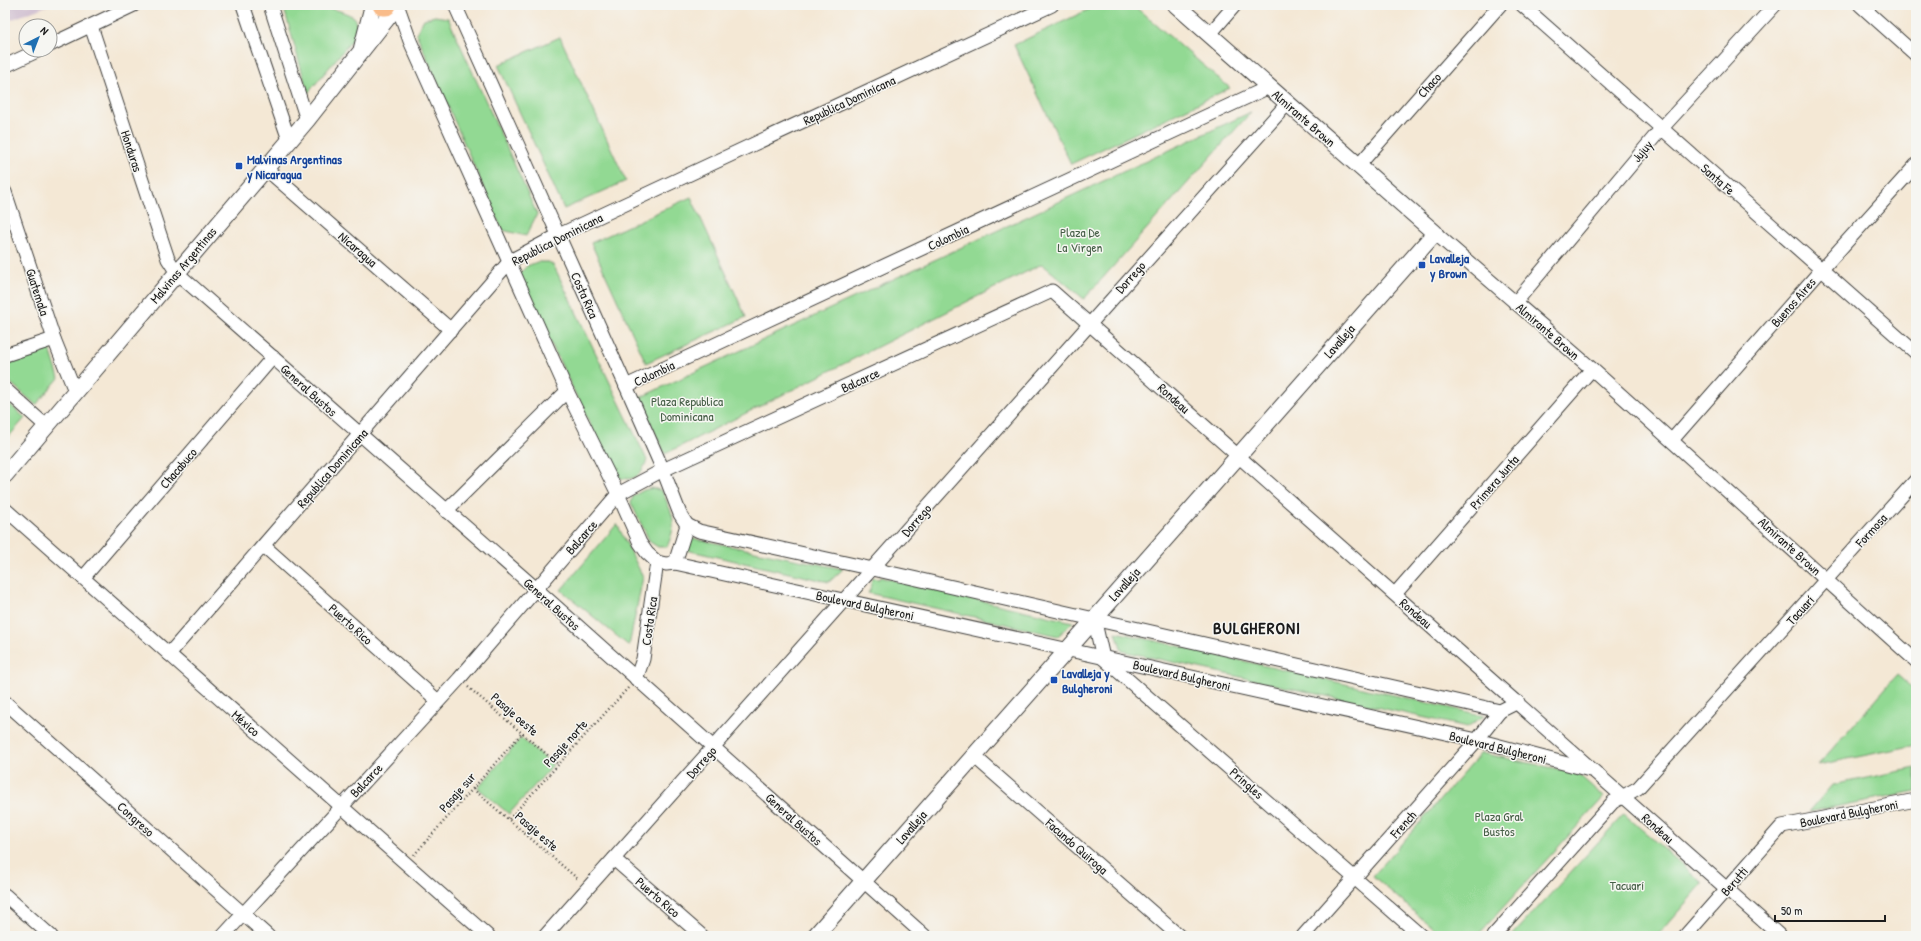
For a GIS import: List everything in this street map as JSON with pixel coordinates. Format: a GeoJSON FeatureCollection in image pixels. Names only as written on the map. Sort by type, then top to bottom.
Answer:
{"type":"FeatureCollection","features":[{"type":"Feature","properties":{"kind":"street"},"geometry":{"type":"LineString","coordinates":[[58,41],[134,5]]}},
{"type":"Feature","properties":{"kind":"street"},"geometry":{"type":"LineString","coordinates":[[244,5],[289,140]]}},
{"type":"Feature","properties":{"kind":"street"},"geometry":{"type":"LineString","coordinates":[[270,5],[306,120]]}},
{"type":"Feature","properties":{"kind":"street"},"geometry":{"type":"LineString","coordinates":[[360,54],[373,5]]}},
{"type":"Feature","properties":{"kind":"street","name":"Republica Dominicana"},"geometry":{"type":"LineString","coordinates":[[169,654],[510,261],[559,235],[1052,5]]}},
{"type":"Feature","properties":{"kind":"street","name":"Almirante Brown"},"geometry":{"type":"LineString","coordinates":[[1176,5],[1287,104],[1592,369],[1916,661]]}},
{"type":"Feature","properties":{"kind":"street"},"geometry":{"type":"LineString","coordinates":[[1209,35],[1235,5]]}},
{"type":"Feature","properties":{"kind":"street","name":"Chaco"},"geometry":{"type":"LineString","coordinates":[[1358,166],[1500,5]]}},
{"type":"Feature","properties":{"kind":"street","name":"Santa Fe"},"geometry":{"type":"LineString","coordinates":[[1522,5],[1916,352]]}},
{"type":"Feature","properties":{"kind":"street","name":"Jujuy"},"geometry":{"type":"LineString","coordinates":[[1515,303],[1661,129],[1775,5]]}},
{"type":"Feature","properties":{"kind":"street"},"geometry":{"type":"LineString","coordinates":[[1860,5],[1916,55]]}},
{"type":"Feature","properties":{"kind":"street"},"geometry":{"type":"LineString","coordinates":[[393,6],[510,261],[567,391],[618,494],[640,543],[647,553],[657,562],[666,564],[675,563],[687,525],[699,531],[1094,618],[1500,710],[1518,702]]}},
{"type":"Feature","properties":{"kind":"street","name":"Malvinas Argentinas"},"geometry":{"type":"LineString","coordinates":[[5,475],[306,120],[360,54],[393,6]]}},
{"type":"Feature","properties":{"kind":"street","name":"Costa Rica"},"geometry":{"type":"LineString","coordinates":[[454,8],[559,235],[663,470],[680,514],[687,525]]}},
{"type":"Feature","properties":{"kind":"street","name":"Honduras"},"geometry":{"type":"LineString","coordinates":[[91,26],[168,259],[177,273]]}},
{"type":"Feature","properties":{"kind":"street"},"geometry":{"type":"LineString","coordinates":[[5,66],[22,58]]}},
{"type":"Feature","properties":{"kind":"street","name":"Colombia"},"geometry":{"type":"LineString","coordinates":[[626,386],[1269,87]]}},
{"type":"Feature","properties":{"kind":"street","name":"Dorrego"},"geometry":{"type":"LineString","coordinates":[[545,936],[873,569],[1089,323],[1287,104]]}},
{"type":"Feature","properties":{"kind":"street","name":"Buenos Aires"},"geometry":{"type":"LineString","coordinates":[[1672,440],[1822,269],[1916,165]]}},
{"type":"Feature","properties":{"kind":"street","name":"Nicaragua"},"geometry":{"type":"LineString","coordinates":[[265,168],[451,330]]}},
{"type":"Feature","properties":{"kind":"street","name":"Guatemala"},"geometry":{"type":"LineString","coordinates":[[5,192],[54,339],[75,391]]}},
{"type":"Feature","properties":{"kind":"street","name":"Lavalleja"},"geometry":{"type":"LineString","coordinates":[[815,936],[1435,233]]}},
{"type":"Feature","properties":{"kind":"street","name":"General Bustos"},"geometry":{"type":"LineString","coordinates":[[177,273],[446,511],[536,588],[925,936]]}},
{"type":"Feature","properties":{"kind":"street","name":"Rondeau"},"geometry":{"type":"LineString","coordinates":[[1052,291],[1518,702],[1780,936]]}},
{"type":"Feature","properties":{"kind":"street","name":"Balcarce"},"geometry":{"type":"LineString","coordinates":[[223,936],[459,679],[618,494],[663,470],[1052,291]]}},
{"type":"Feature","properties":{"kind":"street"},"geometry":{"type":"LineString","coordinates":[[5,355],[54,339]]}},
{"type":"Feature","properties":{"kind":"street","name":"Chacabuco"},"geometry":{"type":"LineString","coordinates":[[83,578],[273,357]]}},
{"type":"Feature","properties":{"kind":"street","name":"Primera Junta"},"geometry":{"type":"LineString","coordinates":[[1395,594],[1592,369]]}},
{"type":"Feature","properties":{"kind":"street"},"geometry":{"type":"LineString","coordinates":[[5,389],[46,426]]}},
{"type":"Feature","properties":{"kind":"street"},"geometry":{"type":"LineString","coordinates":[[446,511],[567,391]]}},
{"type":"Feature","properties":{"kind":"street","name":"Formosa"},"geometry":{"type":"LineString","coordinates":[[1827,580],[1916,480]]}},
{"type":"Feature","properties":{"kind":"street","name":"México"},"geometry":{"type":"LineString","coordinates":[[5,509],[488,936]]}},
{"type":"Feature","properties":{"kind":"street","name":"Puerto Rico"},"geometry":{"type":"LineString","coordinates":[[264,546],[438,701]]}},
{"type":"Feature","properties":{"kind":"street","name":"Costa Rica"},"geometry":{"type":"LineString","coordinates":[[636,679],[643,659],[657,562]]}},
{"type":"Feature","properties":{"kind":"street","name":"Boulevard Bulgheroni"},"geometry":{"type":"LineString","coordinates":[[675,563],[1477,740],[1594,771]]}},
{"type":"Feature","properties":{"kind":"street","name":"Tacuarí"},"geometry":{"type":"LineString","coordinates":[[1493,936],[1613,802],[1638,788],[1827,580]]}},
{"type":"Feature","properties":{"kind":"street"},"geometry":{"type":"LineString","coordinates":[[1094,618],[1103,658]]}},
{"type":"Feature","properties":{"kind":"street","name":"Pringles"},"geometry":{"type":"LineString","coordinates":[[1103,658],[1421,936]]}},
{"type":"Feature","properties":{"kind":"street","name":"Congreso"},"geometry":{"type":"LineString","coordinates":[[5,702],[268,936]]}},
{"type":"Feature","properties":{"kind":"street","name":"French"},"geometry":{"type":"LineString","coordinates":[[1303,936],[1477,740],[1500,710]]}},
{"type":"Feature","properties":{"kind":"street","name":"Facundo Quiroga"},"geometry":{"type":"LineString","coordinates":[[974,756],[1179,936]]}},
{"type":"Feature","properties":{"kind":"street","name":"Boulevard Bulgheroni"},"geometry":{"type":"LineString","coordinates":[[1782,826],[1916,800]]}},
{"type":"Feature","properties":{"kind":"street","name":"Berutti"},"geometry":{"type":"LineString","coordinates":[[1685,936],[1782,826]]}},
{"type":"Feature","properties":{"kind":"street","name":"Puerto Rico"},"geometry":{"type":"LineString","coordinates":[[614,859],[702,936]]}},
{"type":"Feature","properties":{"kind":"street"},"geometry":{"type":"LineString","coordinates":[[5,894],[51,936]]}},
{"type":"Feature","properties":{"kind":"path","name":"Pasaje oeste"},"geometry":{"type":"LineString","coordinates":[[459,679],[558,764]]}},
{"type":"Feature","properties":{"kind":"path","name":"Pasaje norte"},"geometry":{"type":"LineString","coordinates":[[509,820],[636,679]]}},
{"type":"Feature","properties":{"kind":"path","name":"Pasaje sur"},"geometry":{"type":"LineString","coordinates":[[406,864],[522,733]]}},
{"type":"Feature","properties":{"kind":"path","name":"Pasaje este"},"geometry":{"type":"LineString","coordinates":[[473,789],[588,888]]}},
{"type":"Feature","properties":{"kind":"shaded area"},"geometry":{"type":"Polygon","coordinates":[[[5,5],[49,5],[5,22],[5,5]]]}},
{"type":"Feature","properties":{"kind":"green space"},"geometry":{"type":"Polygon","coordinates":[[[283,5],[310,6],[337,10],[354,17],[357,27],[353,39],[308,93],[283,5]]]}},
{"type":"Feature","properties":{"kind":"green space"},"geometry":{"type":"Polygon","coordinates":[[[1098,5],[1133,5],[1230,88],[1071,164],[1014,45],[1098,5]]]}},
{"type":"Feature","properties":{"kind":"green space"},"geometry":{"type":"Polygon","coordinates":[[[435,16],[448,18],[537,214],[526,236],[502,230],[416,33],[424,19],[435,16]]]}},
{"type":"Feature","properties":{"kind":"green space"},"geometry":{"type":"Polygon","coordinates":[[[560,37],[626,181],[564,209],[498,65],[560,37]]]}},
{"type":"Feature","properties":{"kind":"green space","name":"Plaza De La Virgen"},"geometry":{"type":"Polygon","coordinates":[[[1251,112],[1084,299],[1042,264],[665,454],[639,398],[1251,112]]]}},
{"type":"Feature","properties":{"kind":"green space"},"geometry":{"type":"Polygon","coordinates":[[[691,197],[746,317],[646,363],[591,243],[691,197]]]}},
{"type":"Feature","properties":{"kind":"green space"},"geometry":{"type":"Polygon","coordinates":[[[537,262],[549,262],[554,266],[647,460],[642,471],[635,477],[626,479],[615,476],[518,275],[527,266],[537,262]]]}},
{"type":"Feature","properties":{"kind":"green space"},"geometry":{"type":"Polygon","coordinates":[[[50,349],[59,378],[36,405],[5,378],[5,365],[50,349]]]}},
{"type":"Feature","properties":{"kind":"green space"},"geometry":{"type":"Polygon","coordinates":[[[5,400],[25,418],[5,441],[5,400]]]}},
{"type":"Feature","properties":{"kind":"green space"},"geometry":{"type":"Polygon","coordinates":[[[653,488],[662,491],[673,519],[672,531],[667,547],[658,547],[650,542],[631,503],[633,496],[644,490],[653,488]]]}},
{"type":"Feature","properties":{"kind":"green space"},"geometry":{"type":"Polygon","coordinates":[[[617,524],[643,577],[629,646],[561,590],[617,524]]]}},
{"type":"Feature","properties":{"kind":"green space"},"geometry":{"type":"Polygon","coordinates":[[[689,538],[843,569],[829,582],[686,550],[689,538]]]}},
{"type":"Feature","properties":{"kind":"green space"},"geometry":{"type":"Polygon","coordinates":[[[880,577],[1073,622],[1058,636],[868,593],[872,578],[879,579],[880,577]]]}},
{"type":"Feature","properties":{"kind":"green space"},"geometry":{"type":"Polygon","coordinates":[[[1116,632],[1484,716],[1467,727],[1122,651],[1116,632]]]}},
{"type":"Feature","properties":{"kind":"green space"},"geometry":{"type":"Polygon","coordinates":[[[1897,675],[1916,691],[1916,745],[1818,765],[1897,675]]]}},
{"type":"Feature","properties":{"kind":"green space"},"geometry":{"type":"Polygon","coordinates":[[[521,738],[553,765],[509,814],[478,788],[521,738]]]}},
{"type":"Feature","properties":{"kind":"green space","name":"Plaza Gral Bustos"},"geometry":{"type":"Polygon","coordinates":[[[1481,753],[1577,773],[1604,797],[1477,936],[1442,936],[1373,876],[1481,753]]]}},
{"type":"Feature","properties":{"kind":"green space"},"geometry":{"type":"Polygon","coordinates":[[[1916,768],[1916,791],[1809,812],[1832,785],[1916,768]]]}},
{"type":"Feature","properties":{"kind":"green space","name":"Tacuarí"},"geometry":{"type":"Polygon","coordinates":[[[1624,814],[1703,883],[1657,936],[1512,936],[1624,814]]]}},
{"type":"Feature","properties":{"kind":"place","name":"Malvinas Argentinas y Nicaragua"},"geometry":{"type":"Point","coordinates":[239,166]}},
{"type":"Feature","properties":{"kind":"place","name":"Lavalleja y Brown"},"geometry":{"type":"Point","coordinates":[1422,265]}},
{"type":"Feature","properties":{"kind":"place","name":"Lavalleja y Bulgheroni"},"geometry":{"type":"Point","coordinates":[1054,680]}},
{"type":"Feature","properties":{"kind":"district","name":"BULGHERONI"},"geometry":{"type":"Point","coordinates":[1257,628]}},
{"type":"Feature","properties":{"kind":"park label","name":"Plaza Republica Dominicana"},"geometry":{"type":"Point","coordinates":[687,408]}}]}
